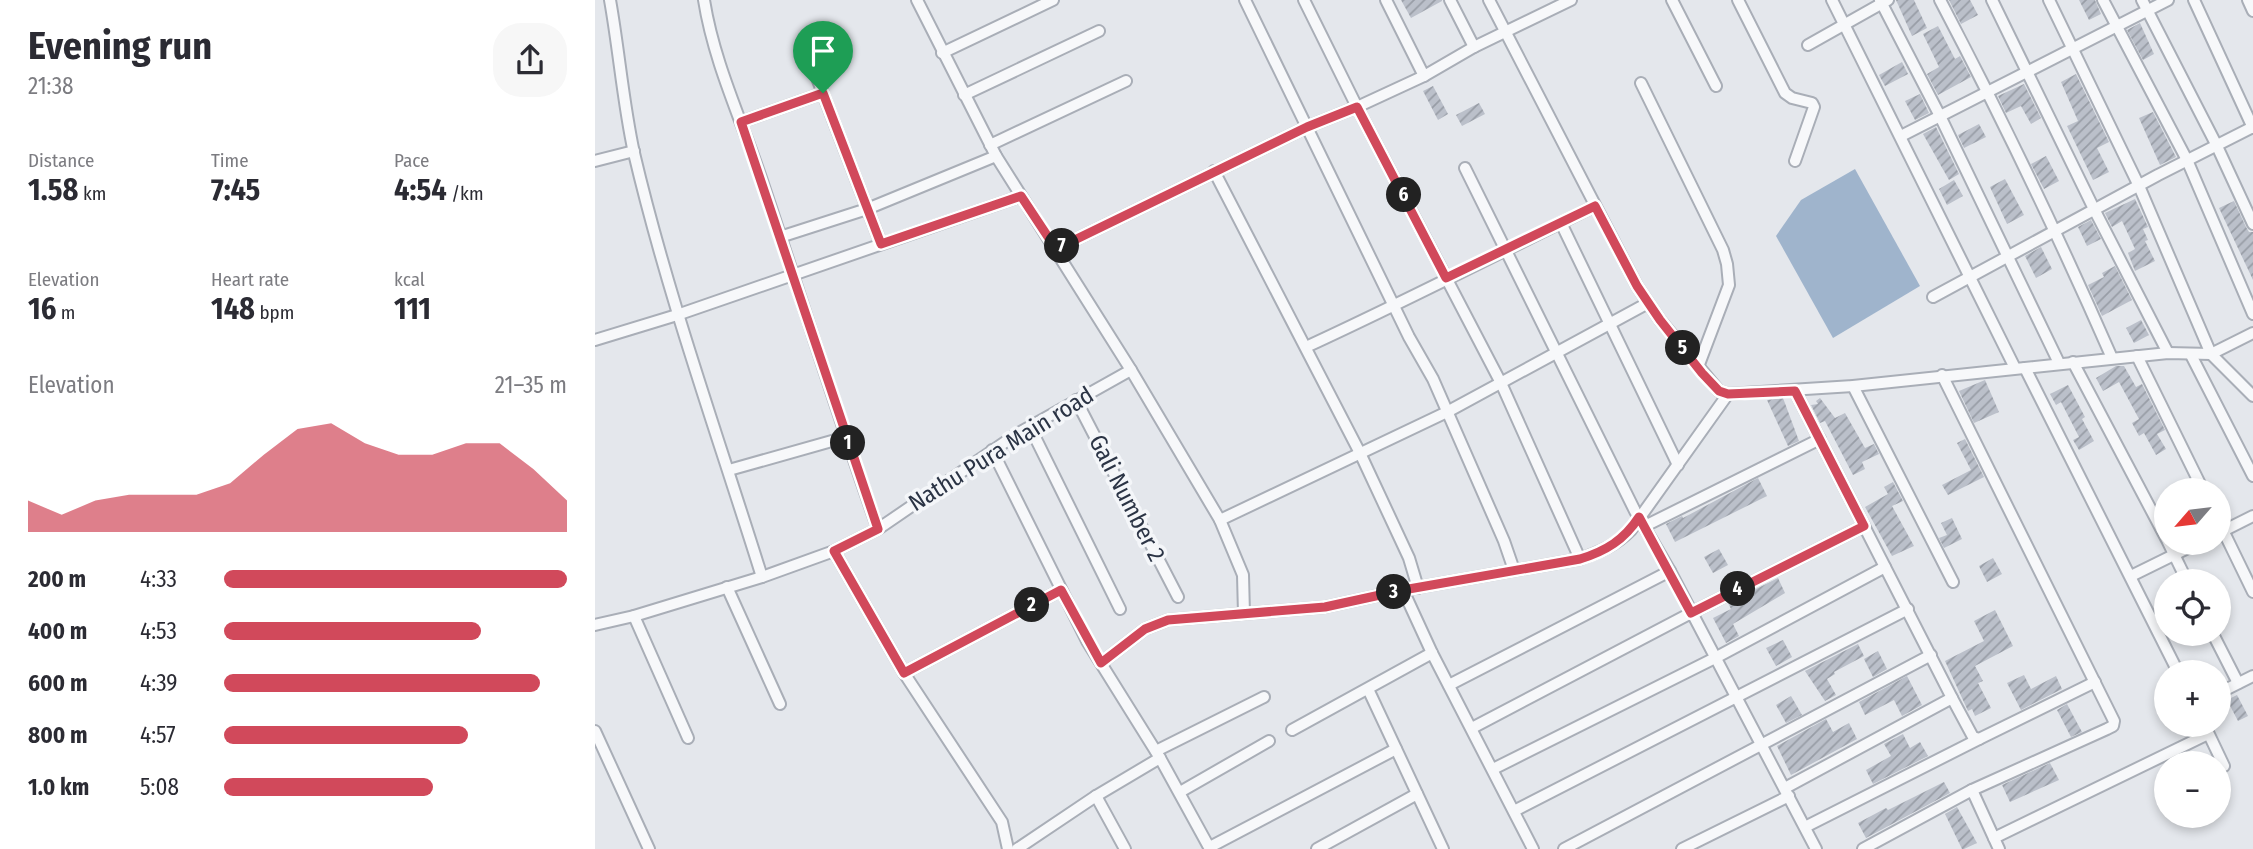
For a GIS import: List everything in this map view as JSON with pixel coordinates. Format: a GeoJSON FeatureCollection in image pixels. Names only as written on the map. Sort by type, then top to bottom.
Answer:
{"type":"FeatureCollection","features":[{"type":"Feature","properties":{"kind":"street"},"geometry":{"type":"LineString","coordinates":[[610,0],[634,151],[677,315],[762,577]]}},
{"type":"Feature","properties":{"kind":"street"},"geometry":{"type":"LineString","coordinates":[[704,0],[712,43],[878,529]]}},
{"type":"Feature","properties":{"kind":"street"},"geometry":{"type":"LineString","coordinates":[[917,0],[996,156],[1131,370],[1220,520],[1243,575],[1244,611]]}},
{"type":"Feature","properties":{"kind":"street"},"geometry":{"type":"LineString","coordinates":[[942,52],[1053,0]]}},
{"type":"Feature","properties":{"kind":"street"},"geometry":{"type":"LineString","coordinates":[[1245,0],[1433,379],[1512,565]]}},
{"type":"Feature","properties":{"kind":"street"},"geometry":{"type":"LineString","coordinates":[[1304,0],[1501,383],[1578,555]]}},
{"type":"Feature","properties":{"kind":"street"},"geometry":{"type":"LineString","coordinates":[[1386,0],[1424,76]]}},
{"type":"Feature","properties":{"kind":"street"},"geometry":{"type":"LineString","coordinates":[[1450,0],[1474,47]]}},
{"type":"Feature","properties":{"kind":"street"},"geometry":{"type":"LineString","coordinates":[[1489,0],[1648,303],[1700,370],[1724,393],[1853,386],[2168,353],[2211,354],[2253,333]]}},
{"type":"Feature","properties":{"kind":"street"},"geometry":{"type":"LineString","coordinates":[[1056,249],[1307,127],[1424,76],[1474,47],[1571,0]]}},
{"type":"Feature","properties":{"kind":"street"},"geometry":{"type":"LineString","coordinates":[[1672,0],[1716,86]]}},
{"type":"Feature","properties":{"kind":"street"},"geometry":{"type":"LineString","coordinates":[[1738,0],[1781,87],[1792,98],[1812,103],[1813,111],[1795,161]]}},
{"type":"Feature","properties":{"kind":"street"},"geometry":{"type":"LineString","coordinates":[[1832,0],[1970,278],[2131,576],[2172,660]]}},
{"type":"Feature","properties":{"kind":"street"},"geometry":{"type":"LineString","coordinates":[[1940,0],[2056,229],[2112,358]]}},
{"type":"Feature","properties":{"kind":"street"},"geometry":{"type":"LineString","coordinates":[[1991,0],[2168,353]]}},
{"type":"Feature","properties":{"kind":"street"},"geometry":{"type":"LineString","coordinates":[[2049,0],[2139,186],[2211,354],[2253,396]]}},
{"type":"Feature","properties":{"kind":"street"},"geometry":{"type":"LineString","coordinates":[[2103,0],[2187,160],[2253,314]]}},
{"type":"Feature","properties":{"kind":"street"},"geometry":{"type":"LineString","coordinates":[[1901,136],[2116,26],[2145,5],[2168,0]]}},
{"type":"Feature","properties":{"kind":"street"},"geometry":{"type":"LineString","coordinates":[[1933,297],[2216,144],[2253,127],[2194,0]]}},
{"type":"Feature","properties":{"kind":"street"},"geometry":{"type":"LineString","coordinates":[[2248,0],[2253,11]]}},
{"type":"Feature","properties":{"kind":"street"},"geometry":{"type":"LineString","coordinates":[[1808,45],[1883,1],[2059,363]]}},
{"type":"Feature","properties":{"kind":"street"},"geometry":{"type":"LineString","coordinates":[[2145,5],[2216,144],[2253,224]]}},
{"type":"Feature","properties":{"kind":"street"},"geometry":{"type":"LineString","coordinates":[[964,95],[1099,31]]}},
{"type":"Feature","properties":{"kind":"street"},"geometry":{"type":"LineString","coordinates":[[807,52],[881,244]]}},
{"type":"Feature","properties":{"kind":"street"},"geometry":{"type":"LineString","coordinates":[[990,145],[1126,81]]}},
{"type":"Feature","properties":{"kind":"street"},"geometry":{"type":"LineString","coordinates":[[1641,83],[1723,250],[1727,264],[1729,285],[1700,370]]}},
{"type":"Feature","properties":{"kind":"street"},"geometry":{"type":"LineString","coordinates":[[741,122],[823,93]]}},
{"type":"Feature","properties":{"kind":"street"},"geometry":{"type":"LineString","coordinates":[[595,161],[634,151]]}},
{"type":"Feature","properties":{"kind":"street"},"geometry":{"type":"LineString","coordinates":[[780,237],[867,209],[996,156]]}},
{"type":"Feature","properties":{"kind":"street"},"geometry":{"type":"LineString","coordinates":[[1465,168],[1628,497],[1816,849]]}},
{"type":"Feature","properties":{"kind":"street"},"geometry":{"type":"LineString","coordinates":[[1214,172],[1360,453],[1409,558],[1417,585]]}},
{"type":"Feature","properties":{"kind":"street"},"geometry":{"type":"LineString","coordinates":[[595,340],[677,315],[1021,196]]}},
{"type":"Feature","properties":{"kind":"street"},"geometry":{"type":"LineString","coordinates":[[1306,346],[1395,306],[1446,278],[1595,206]]}},
{"type":"Feature","properties":{"kind":"street"},"geometry":{"type":"LineString","coordinates":[[1561,223],[1677,462]]}},
{"type":"Feature","properties":{"kind":"street"},"geometry":{"type":"LineString","coordinates":[[1220,520],[1447,412],[1648,303]]}},
{"type":"Feature","properties":{"kind":"street"},"geometry":{"type":"LineString","coordinates":[[2190,355],[2253,476]]}},
{"type":"Feature","properties":{"kind":"street"},"geometry":{"type":"LineString","coordinates":[[2137,356],[2197,478]]}},
{"type":"Feature","properties":{"kind":"street"},"geometry":{"type":"LineString","coordinates":[[2073,362],[2154,516]]}},
{"type":"Feature","properties":{"kind":"street","name":"Nathu Pura Main road"},"geometry":{"type":"LineString","coordinates":[[595,625],[634,616],[762,577],[834,551],[878,529],[1030,426],[1131,370]]}},
{"type":"Feature","properties":{"kind":"street"},"geometry":{"type":"LineString","coordinates":[[1863,849],[1972,790],[2113,726],[2112,714],[1942,375]]}},
{"type":"Feature","properties":{"kind":"street"},"geometry":{"type":"LineString","coordinates":[[1853,386],[1953,582]]}},
{"type":"Feature","properties":{"kind":"street"},"geometry":{"type":"LineString","coordinates":[[1795,391],[1952,698],[1973,737],[1979,739]]}},
{"type":"Feature","properties":{"kind":"street"},"geometry":{"type":"LineString","coordinates":[[1099,661],[1155,623],[1168,620],[1244,611],[1325,607],[1512,565],[1601,552],[1620,541],[1640,518],[1724,393]]}},
{"type":"Feature","properties":{"kind":"street","name":"Gali Number 2"},"geometry":{"type":"LineString","coordinates":[[1076,400],[1178,597]]}},
{"type":"Feature","properties":{"kind":"street"},"geometry":{"type":"LineString","coordinates":[[1030,426],[1120,609]]}},
{"type":"Feature","properties":{"kind":"street"},"geometry":{"type":"LineString","coordinates":[[729,470],[846,437]]}},
{"type":"Feature","properties":{"kind":"street"},"geometry":{"type":"LineString","coordinates":[[1640,518],[1820,439]]}},
{"type":"Feature","properties":{"kind":"street"},"geometry":{"type":"LineString","coordinates":[[992,450],[1087,641],[1158,754],[1210,848],[1396,749]]}},
{"type":"Feature","properties":{"kind":"street"},"geometry":{"type":"LineString","coordinates":[[2231,525],[2253,516]]}},
{"type":"Feature","properties":{"kind":"street"},"geometry":{"type":"LineString","coordinates":[[1472,728],[1864,526]]}},
{"type":"Feature","properties":{"kind":"street"},"geometry":{"type":"LineString","coordinates":[[2231,549],[2253,592]]}},
{"type":"Feature","properties":{"kind":"street"},"geometry":{"type":"LineString","coordinates":[[834,551],[904,673],[1002,822],[1008,849]]}},
{"type":"Feature","properties":{"kind":"street"},"geometry":{"type":"LineString","coordinates":[[2131,576],[2175,555],[2181,569]]}},
{"type":"Feature","properties":{"kind":"street"},"geometry":{"type":"LineString","coordinates":[[1493,769],[1715,658],[1885,567]]}},
{"type":"Feature","properties":{"kind":"street"},"geometry":{"type":"LineString","coordinates":[[1449,685],[1669,571]]}},
{"type":"Feature","properties":{"kind":"street"},"geometry":{"type":"LineString","coordinates":[[727,587],[780,704]]}},
{"type":"Feature","properties":{"kind":"street"},"geometry":{"type":"LineString","coordinates":[[904,673],[1061,590]]}},
{"type":"Feature","properties":{"kind":"street"},"geometry":{"type":"LineString","coordinates":[[1403,590],[1432,653],[1533,849]]}},
{"type":"Feature","properties":{"kind":"street"},"geometry":{"type":"LineString","coordinates":[[1514,811],[1907,609]]}},
{"type":"Feature","properties":{"kind":"street"},"geometry":{"type":"LineString","coordinates":[[634,616],[688,738]]}},
{"type":"Feature","properties":{"kind":"street"},"geometry":{"type":"LineString","coordinates":[[2219,646],[2238,683]]}},
{"type":"Feature","properties":{"kind":"street"},"geometry":{"type":"LineString","coordinates":[[1292,730],[1432,653]]}},
{"type":"Feature","properties":{"kind":"street"},"geometry":{"type":"LineString","coordinates":[[1564,849],[1931,655]]}},
{"type":"Feature","properties":{"kind":"street"},"geometry":{"type":"LineString","coordinates":[[2231,687],[2253,676]]}},
{"type":"Feature","properties":{"kind":"street"},"geometry":{"type":"LineString","coordinates":[[1805,827],[2095,682]]}},
{"type":"Feature","properties":{"kind":"street"},"geometry":{"type":"LineString","coordinates":[[1368,690],[1417,794],[1438,847]]}},
{"type":"Feature","properties":{"kind":"street"},"geometry":{"type":"LineString","coordinates":[[1017,849],[1158,754],[1264,697]]}},
{"type":"Feature","properties":{"kind":"street"},"geometry":{"type":"LineString","coordinates":[[1682,849],[1952,698]]}},
{"type":"Feature","properties":{"kind":"street"},"geometry":{"type":"LineString","coordinates":[[595,732],[649,849]]}},
{"type":"Feature","properties":{"kind":"street"},"geometry":{"type":"LineString","coordinates":[[1972,790],[1997,844],[2191,737]]}},
{"type":"Feature","properties":{"kind":"street"},"geometry":{"type":"LineString","coordinates":[[1180,792],[1269,741]]}},
{"type":"Feature","properties":{"kind":"street"},"geometry":{"type":"LineString","coordinates":[[1317,849],[1417,794]]}},
{"type":"Feature","properties":{"kind":"street"},"geometry":{"type":"LineString","coordinates":[[1096,796],[1125,849]]}},
{"type":"Feature","properties":{"kind":"water"},"geometry":{"type":"Polygon","coordinates":[[[1855,169],[1920,286],[1833,338],[1776,236],[1801,200],[1855,169]]]}},
{"type":"Feature","properties":{"kind":"building"},"geometry":{"type":"Polygon","coordinates":[[[1401,0],[1442,0],[1442,1],[1411,18],[1401,0]]]}},
{"type":"Feature","properties":{"kind":"building"},"geometry":{"type":"Polygon","coordinates":[[[1896,0],[1914,0],[1927,28],[1912,36],[1896,0]]]}},
{"type":"Feature","properties":{"kind":"building"},"geometry":{"type":"Polygon","coordinates":[[[1949,0],[1970,0],[1978,15],[1961,24],[1949,0]]]}},
{"type":"Feature","properties":{"kind":"building"},"geometry":{"type":"Polygon","coordinates":[[[2079,0],[2095,0],[2101,14],[2089,20],[2079,0]]]}},
{"type":"Feature","properties":{"kind":"building"},"geometry":{"type":"Polygon","coordinates":[[[2140,23],[2154,54],[2143,60],[2127,30],[2140,23]]]}},
{"type":"Feature","properties":{"kind":"building"},"geometry":{"type":"Polygon","coordinates":[[[1938,26],[1955,59],[1960,56],[1971,77],[1938,95],[1927,74],[1939,67],[1923,34],[1938,26]]]}},
{"type":"Feature","properties":{"kind":"building"},"geometry":{"type":"Polygon","coordinates":[[[1902,62],[1908,74],[1885,86],[1879,75],[1902,62]]]}},
{"type":"Feature","properties":{"kind":"building"},"geometry":{"type":"Polygon","coordinates":[[[2076,74],[2109,142],[2097,148],[2109,172],[2093,180],[2067,126],[2078,121],[2061,82],[2076,74]]]}},
{"type":"Feature","properties":{"kind":"building"},"geometry":{"type":"Polygon","coordinates":[[[2024,84],[2041,118],[2031,124],[2021,106],[2006,113],[1998,96],[2024,84]]]}},
{"type":"Feature","properties":{"kind":"building"},"geometry":{"type":"Polygon","coordinates":[[[1433,86],[1448,114],[1438,120],[1423,91],[1433,86]]]}},
{"type":"Feature","properties":{"kind":"building"},"geometry":{"type":"Polygon","coordinates":[[[1920,94],[1929,113],[1915,120],[1905,101],[1920,94]]]}},
{"type":"Feature","properties":{"kind":"building"},"geometry":{"type":"Polygon","coordinates":[[[1479,103],[1485,114],[1462,126],[1456,115],[1479,103]]]}},
{"type":"Feature","properties":{"kind":"building"},"geometry":{"type":"Polygon","coordinates":[[[2153,112],[2176,157],[2160,165],[2139,118],[2153,112]]]}},
{"type":"Feature","properties":{"kind":"building"},"geometry":{"type":"Polygon","coordinates":[[[1979,124],[1986,137],[1964,148],[1958,135],[1979,124]]]}},
{"type":"Feature","properties":{"kind":"building"},"geometry":{"type":"Polygon","coordinates":[[[1936,127],[1959,174],[1949,180],[1923,134],[1936,127]]]}},
{"type":"Feature","properties":{"kind":"building"},"geometry":{"type":"Polygon","coordinates":[[[2046,156],[2059,181],[2044,189],[2031,164],[2046,156]]]}},
{"type":"Feature","properties":{"kind":"building"},"geometry":{"type":"Polygon","coordinates":[[[2005,179],[2024,215],[2007,224],[1990,187],[2005,179]]]}},
{"type":"Feature","properties":{"kind":"building"},"geometry":{"type":"Polygon","coordinates":[[[1954,180],[1963,196],[1947,205],[1939,189],[1954,180]]]}},
{"type":"Feature","properties":{"kind":"building"},"geometry":{"type":"Polygon","coordinates":[[[2135,199],[2148,227],[2143,229],[2148,240],[2145,241],[2155,261],[2135,271],[2128,253],[2135,249],[2122,221],[2112,227],[2105,213],[2135,199]]]}},
{"type":"Feature","properties":{"kind":"building"},"geometry":{"type":"Polygon","coordinates":[[[2234,201],[2249,232],[2253,232],[2253,280],[2219,208],[2234,201]]]}},
{"type":"Feature","properties":{"kind":"building"},"geometry":{"type":"Polygon","coordinates":[[[2091,220],[2101,239],[2087,246],[2078,227],[2091,220]]]}},
{"type":"Feature","properties":{"kind":"building"},"geometry":{"type":"Polygon","coordinates":[[[2041,247],[2052,269],[2036,278],[2025,256],[2041,247]]]}},
{"type":"Feature","properties":{"kind":"building"},"geometry":{"type":"Polygon","coordinates":[[[2115,266],[2132,300],[2102,316],[2088,285],[2104,277],[2102,273],[2115,266]]]}},
{"type":"Feature","properties":{"kind":"building"},"geometry":{"type":"Polygon","coordinates":[[[2141,320],[2149,335],[2134,343],[2126,328],[2141,320]]]}},
{"type":"Feature","properties":{"kind":"building"},"geometry":{"type":"Polygon","coordinates":[[[2116,366],[2124,366],[2136,387],[2142,384],[2165,430],[2157,434],[2166,449],[2156,455],[2144,433],[2139,436],[2132,423],[2139,419],[2119,382],[2103,391],[2096,378],[2116,366]]]}},
{"type":"Feature","properties":{"kind":"building"},"geometry":{"type":"Polygon","coordinates":[[[1985,380],[1999,412],[1974,423],[1959,391],[1985,380]]]}},
{"type":"Feature","properties":{"kind":"building"},"geometry":{"type":"Polygon","coordinates":[[[2068,385],[2094,441],[2079,450],[2073,440],[2079,437],[2061,402],[2056,405],[2050,394],[2068,385]]]}},
{"type":"Feature","properties":{"kind":"building"},"geometry":{"type":"Polygon","coordinates":[[[1783,398],[1799,441],[1788,446],[1767,400],[1783,398]]]}},
{"type":"Feature","properties":{"kind":"building"},"geometry":{"type":"Polygon","coordinates":[[[1820,398],[1835,418],[1845,413],[1865,448],[1874,444],[1879,454],[1862,462],[1865,469],[1853,475],[1825,421],[1820,423],[1811,405],[1818,404],[1816,401],[1820,398]]]}},
{"type":"Feature","properties":{"kind":"building"},"geometry":{"type":"Polygon","coordinates":[[[1965,439],[1984,477],[1948,495],[1942,485],[1971,470],[1957,443],[1965,439]]]}},
{"type":"Feature","properties":{"kind":"building"},"geometry":{"type":"Polygon","coordinates":[[[1758,478],[1767,496],[1675,542],[1666,524],[1682,516],[1683,518],[1758,478]]]}},
{"type":"Feature","properties":{"kind":"building"},"geometry":{"type":"Polygon","coordinates":[[[1893,482],[1903,501],[1892,506],[1914,546],[1892,556],[1865,507],[1888,494],[1884,487],[1893,482]]]}},
{"type":"Feature","properties":{"kind":"building"},"geometry":{"type":"Polygon","coordinates":[[[1952,518],[1962,539],[1944,548],[1939,538],[1947,535],[1941,523],[1952,518]]]}},
{"type":"Feature","properties":{"kind":"building"},"geometry":{"type":"Polygon","coordinates":[[[1719,549],[1728,565],[1713,573],[1704,557],[1719,549]]]}},
{"type":"Feature","properties":{"kind":"building"},"geometry":{"type":"Polygon","coordinates":[[[1993,558],[2002,574],[1987,582],[1979,566],[1993,558]]]}},
{"type":"Feature","properties":{"kind":"building"},"geometry":{"type":"Polygon","coordinates":[[[1778,578],[1785,593],[1733,624],[1739,636],[1726,643],[1713,618],[1731,609],[1728,603],[1778,578]]]}},
{"type":"Feature","properties":{"kind":"building"},"geometry":{"type":"Polygon","coordinates":[[[1995,610],[2013,646],[1975,666],[1983,681],[1978,683],[1991,708],[1975,716],[1972,709],[1968,711],[1945,661],[1984,641],[1974,621],[1995,610]]]}},
{"type":"Feature","properties":{"kind":"building"},"geometry":{"type":"Polygon","coordinates":[[[1783,640],[1792,657],[1776,666],[1766,648],[1783,640]]]}},
{"type":"Feature","properties":{"kind":"building"},"geometry":{"type":"Polygon","coordinates":[[[1858,644],[1864,656],[1834,672],[1835,674],[1827,679],[1836,695],[1825,701],[1805,671],[1858,644]]]}},
{"type":"Feature","properties":{"kind":"building"},"geometry":{"type":"Polygon","coordinates":[[[1878,651],[1887,669],[1873,677],[1864,659],[1878,651]]]}},
{"type":"Feature","properties":{"kind":"building"},"geometry":{"type":"Polygon","coordinates":[[[2024,675],[2031,689],[2056,676],[2062,689],[2021,710],[2007,683],[2024,675]]]}},
{"type":"Feature","properties":{"kind":"building"},"geometry":{"type":"Polygon","coordinates":[[[1907,676],[1922,705],[1902,716],[1894,700],[1865,715],[1859,702],[1907,676]]]}},
{"type":"Feature","properties":{"kind":"building"},"geometry":{"type":"Polygon","coordinates":[[[2237,695],[2248,716],[2238,721],[2231,708],[2231,698],[2237,695]]]}},
{"type":"Feature","properties":{"kind":"building"},"geometry":{"type":"Polygon","coordinates":[[[1791,696],[1802,715],[1786,723],[1776,705],[1791,696]]]}},
{"type":"Feature","properties":{"kind":"building"},"geometry":{"type":"Polygon","coordinates":[[[2067,704],[2082,732],[2071,737],[2057,710],[2067,704]]]}},
{"type":"Feature","properties":{"kind":"building"},"geometry":{"type":"Polygon","coordinates":[[[1826,719],[1833,732],[1849,723],[1857,739],[1791,775],[1777,746],[1826,719]]]}},
{"type":"Feature","properties":{"kind":"building"},"geometry":{"type":"Polygon","coordinates":[[[1903,734],[1910,748],[1920,742],[1928,756],[1873,784],[1866,770],[1891,756],[1884,744],[1903,734]]]}},
{"type":"Feature","properties":{"kind":"building"},"geometry":{"type":"Polygon","coordinates":[[[2050,763],[2059,780],[2010,802],[2002,785],[2050,763]]]}},
{"type":"Feature","properties":{"kind":"building"},"geometry":{"type":"Polygon","coordinates":[[[1944,782],[1950,793],[1866,838],[1858,823],[1944,782]]]}},
{"type":"Feature","properties":{"kind":"building"},"geometry":{"type":"Polygon","coordinates":[[[1957,807],[1977,843],[1964,849],[1945,814],[1957,807]]]}},
{"type":"Feature","properties":{"kind":"route"},"geometry":{"type":"LineString","coordinates":[[823,93],[881,244],[1021,196],[1056,249],[1307,127],[1357,107],[1446,278],[1595,206],[1648,303],[1719,391],[1728,394],[1795,391],[1864,526],[1691,613],[1639,517],[1620,541],[1601,552],[1580,559],[1403,590],[1325,607],[1168,620],[1145,629],[1101,663],[1061,590],[904,673],[834,551],[878,529],[741,122],[823,93]]}}]}
